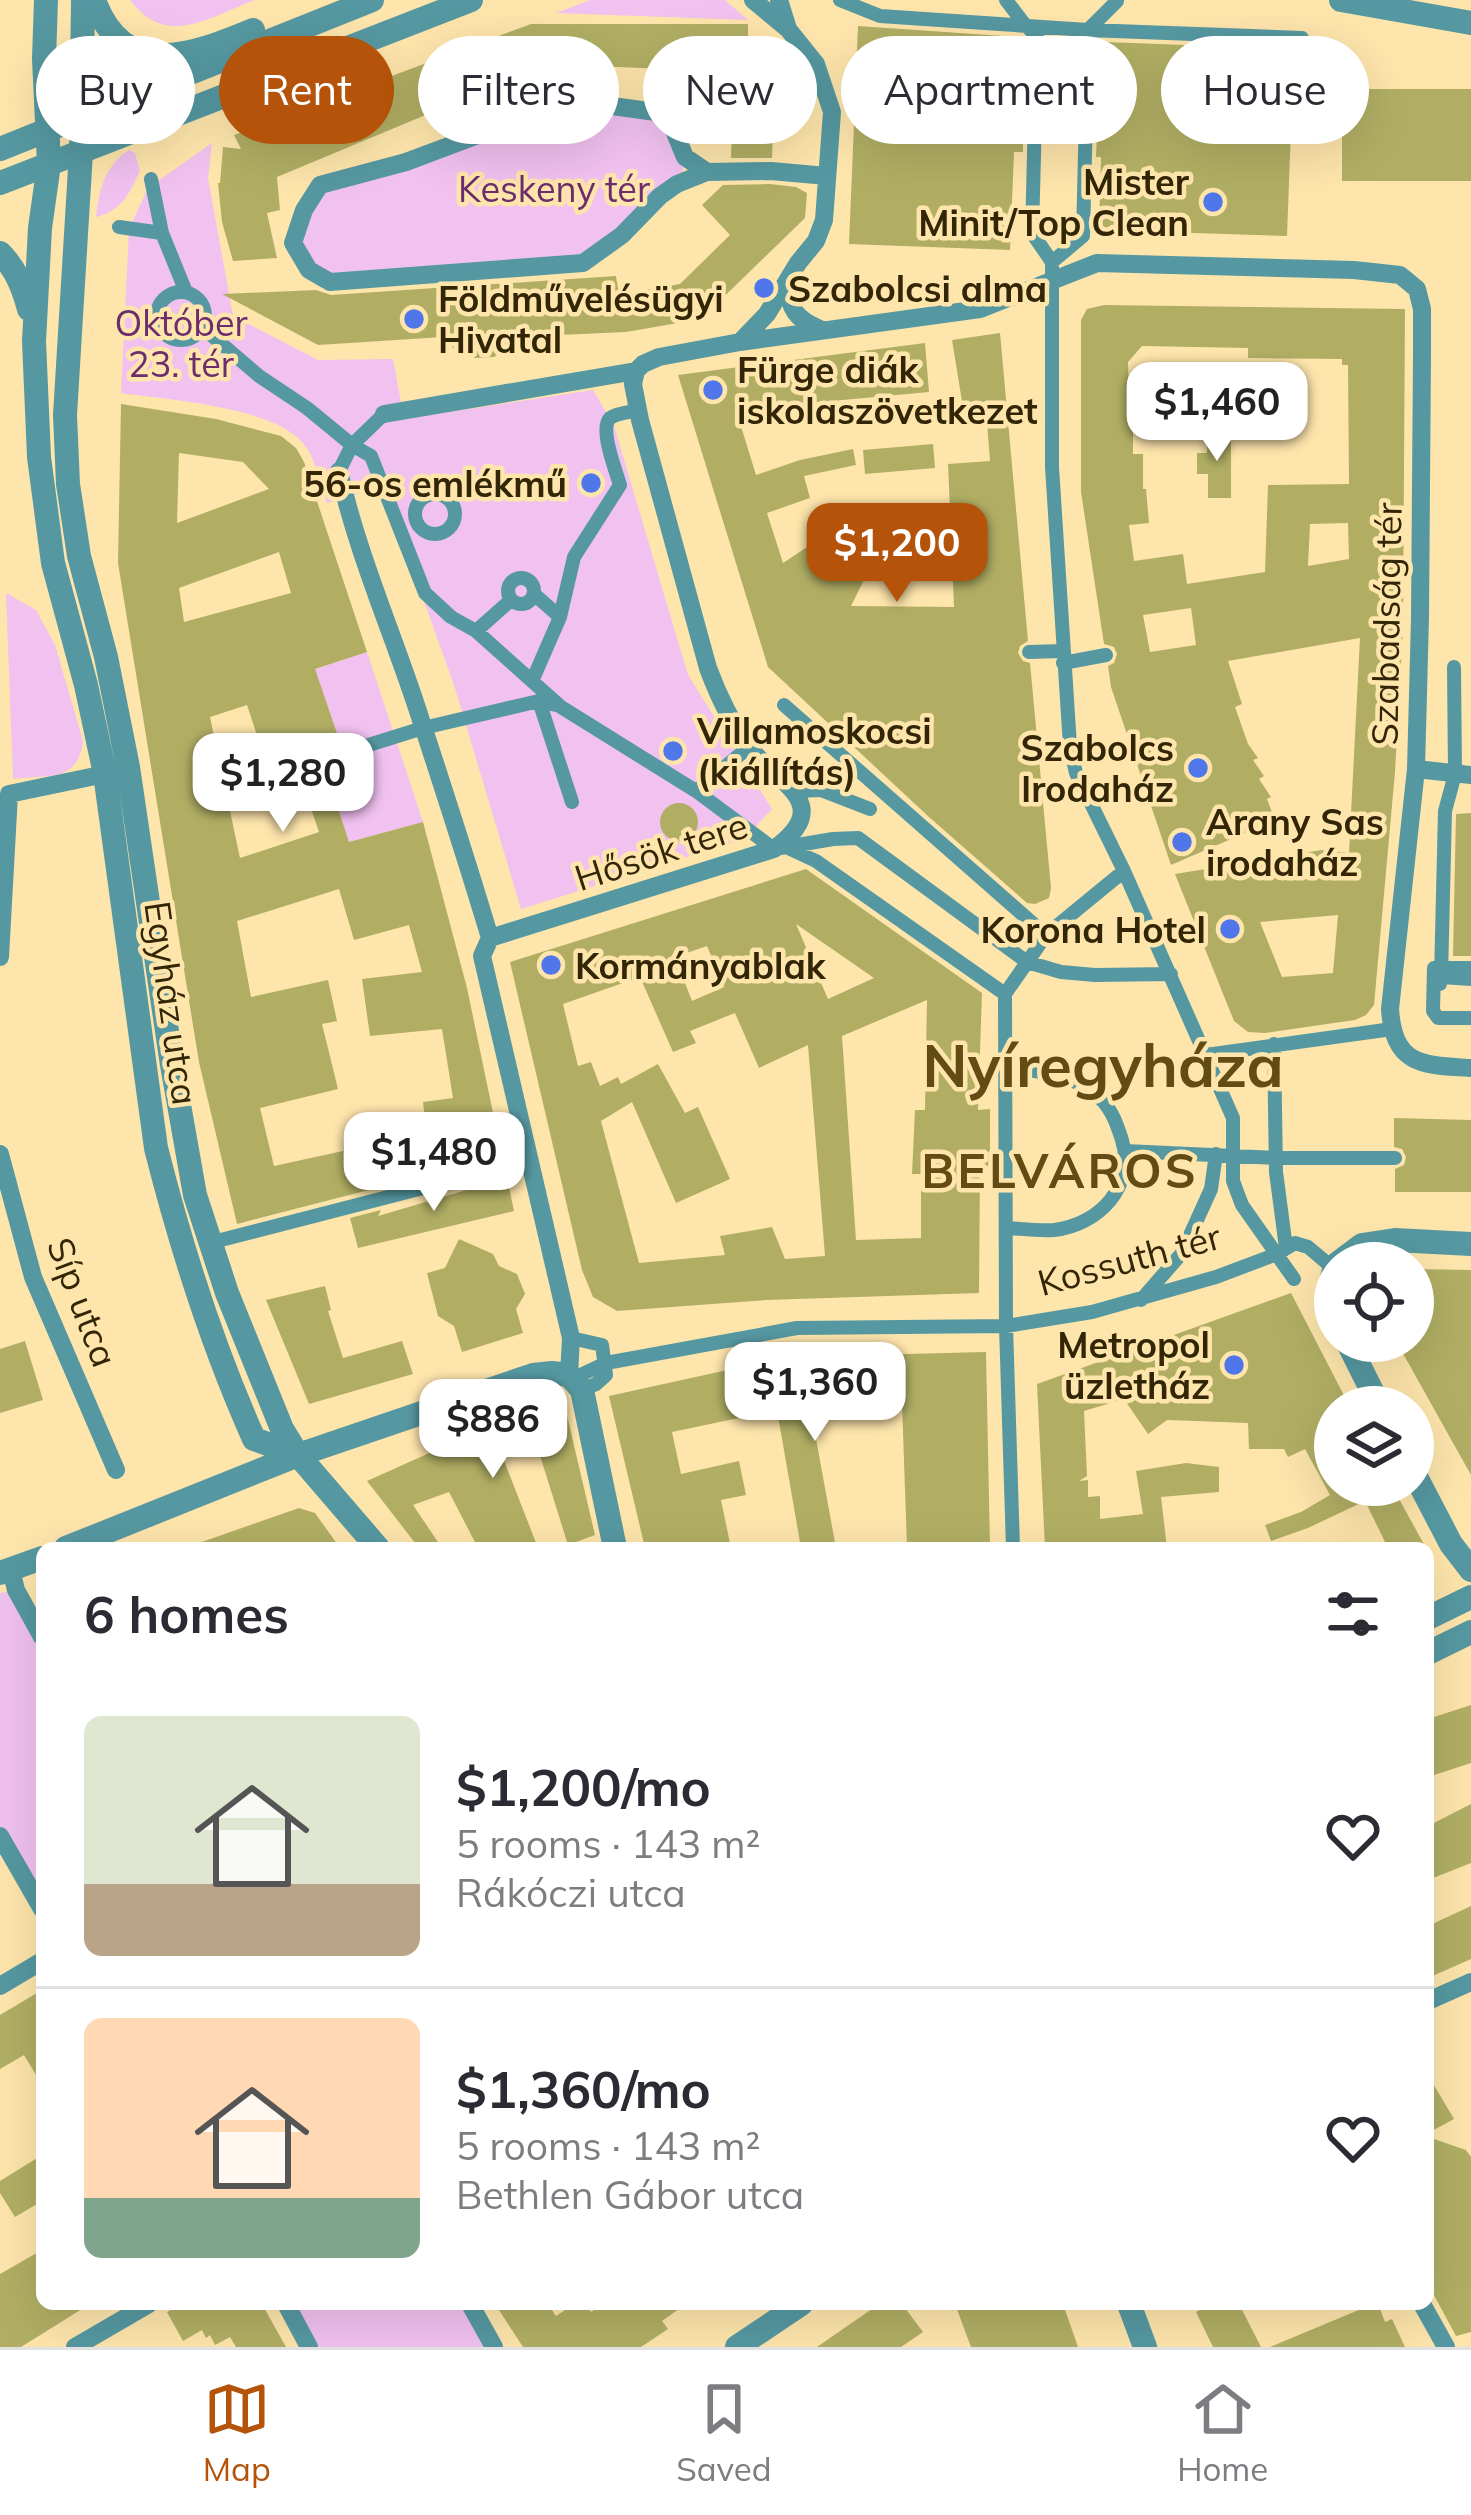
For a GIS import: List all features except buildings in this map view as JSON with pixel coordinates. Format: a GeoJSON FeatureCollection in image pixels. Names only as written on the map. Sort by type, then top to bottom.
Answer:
{"type":"FeatureCollection","features":[{"type":"Feature","properties":{"kind":"street","name":"Egyház utca"},"geometry":{"type":"LineString","coordinates":[[45,36],[46,0]]}},
{"type":"Feature","properties":{"kind":"street","name":"Egyház utca"},"geometry":{"type":"LineString","coordinates":[[82,36],[83,0]]}},
{"type":"Feature","properties":{"kind":"street"},"geometry":{"type":"LineString","coordinates":[[94,0],[122,42],[148,56],[213,46],[334,0]]}},
{"type":"Feature","properties":{"kind":"street"},"geometry":{"type":"LineString","coordinates":[[195,72],[372,0]]}},
{"type":"Feature","properties":{"kind":"street"},"geometry":{"type":"LineString","coordinates":[[0,183],[471,0]]}},
{"type":"Feature","properties":{"kind":"street"},"geometry":{"type":"LineString","coordinates":[[740,342],[767,314],[816,241],[824,220],[832,112],[816,64],[788,29],[752,0]]}},
{"type":"Feature","properties":{"kind":"street"},"geometry":{"type":"LineString","coordinates":[[779,0],[788,29]]}},
{"type":"Feature","properties":{"kind":"street"},"geometry":{"type":"LineString","coordinates":[[840,0],[880,16],[1248,36]]}},
{"type":"Feature","properties":{"kind":"street"},"geometry":{"type":"LineString","coordinates":[[1006,0],[1037,36],[1032,233],[1053,271]]}},
{"type":"Feature","properties":{"kind":"street"},"geometry":{"type":"LineString","coordinates":[[1341,0],[1471,23]]}},
{"type":"Feature","properties":{"kind":"street"},"geometry":{"type":"LineString","coordinates":[[613,1539],[482,956],[490,938],[380,610],[339,471],[352,445],[384,414],[636,371],[659,357],[740,342],[980,309],[1053,271],[1083,236],[1088,30],[1117,1]]}},
{"type":"Feature","properties":{"kind":"street"},"geometry":{"type":"LineString","coordinates":[[707,172],[686,157],[673,128],[656,112],[583,102],[526,117],[406,162],[320,185],[304,210],[293,243],[309,270],[330,283],[583,263],[622,236],[676,184],[707,172],[827,176]]}},
{"type":"Feature","properties":{"kind":"street"},"geometry":{"type":"LineString","coordinates":[[0,149],[36,133]]}},
{"type":"Feature","properties":{"kind":"street","name":"Egyház utca"},"geometry":{"type":"LineString","coordinates":[[49,144],[34,341],[39,457],[53,563],[105,774],[156,1148],[200,1303],[254,1439],[298,1455]]}},
{"type":"Feature","properties":{"kind":"street","name":"Egyház utca"},"geometry":{"type":"LineString","coordinates":[[81,144],[65,415],[68,484],[128,767],[195,1195],[209,1243],[282,1429],[298,1455],[373,1542]]}},
{"type":"Feature","properties":{"kind":"street"},"geometry":{"type":"LineString","coordinates":[[151,179],[162,233],[186,292]]}},
{"type":"Feature","properties":{"kind":"street"},"geometry":{"type":"LineString","coordinates":[[119,227],[162,233]]}},
{"type":"Feature","properties":{"kind":"street"},"geometry":{"type":"LineString","coordinates":[[0,253],[19,278],[34,341]]}},
{"type":"Feature","properties":{"kind":"street","name":"Szabadság tér"},"geometry":{"type":"LineString","coordinates":[[1053,271],[1096,263],[1354,271],[1400,275],[1417,289],[1422,308],[1416,769],[1391,1029]]}},
{"type":"Feature","properties":{"kind":"street","name":"Kossuth tér"},"geometry":{"type":"LineString","coordinates":[[1005,994],[1006,1326],[1141,1300],[1281,1251],[1242,1205],[1233,1181],[1233,1118],[1076,773],[1063,657],[1052,467],[1053,271]]}},
{"type":"Feature","properties":{"kind":"street"},"geometry":{"type":"LineString","coordinates":[[786,283],[789,303],[802,322],[824,331]]}},
{"type":"Feature","properties":{"kind":"street"},"geometry":{"type":"LineString","coordinates":[[177,292],[186,292],[203,305],[205,321],[190,338],[175,339],[158,322],[159,306],[177,292]]}},
{"type":"Feature","properties":{"kind":"street"},"geometry":{"type":"LineString","coordinates":[[202,328],[259,376],[371,455],[425,593],[451,617],[476,631],[561,706],[780,848],[816,861],[1005,994],[1046,934],[1124,871]]}},
{"type":"Feature","properties":{"kind":"street","name":"Hősök tere"},"geometry":{"type":"LineString","coordinates":[[490,938],[780,848],[801,817],[796,791],[749,747],[719,698],[639,410],[636,371]]}},
{"type":"Feature","properties":{"kind":"street"},"geometry":{"type":"LineString","coordinates":[[533,679],[560,617],[574,557],[620,485],[606,423],[639,410]]}},
{"type":"Feature","properties":{"kind":"street"},"geometry":{"type":"LineString","coordinates":[[400,524],[416,520]]}},
{"type":"Feature","properties":{"kind":"street"},"geometry":{"type":"LineString","coordinates":[[476,631],[512,600],[509,586],[518,578],[530,582],[534,594],[560,617]]}},
{"type":"Feature","properties":{"kind":"street"},"geometry":{"type":"LineString","coordinates":[[1029,652],[1063,657],[1106,655]]}},
{"type":"Feature","properties":{"kind":"street"},"geometry":{"type":"LineString","coordinates":[[1441,973],[1445,811],[1463,775],[1454,667]]}},
{"type":"Feature","properties":{"kind":"street"},"geometry":{"type":"LineString","coordinates":[[539,701],[572,802]]}},
{"type":"Feature","properties":{"kind":"street"},"geometry":{"type":"LineString","coordinates":[[344,752],[539,701],[561,706]]}},
{"type":"Feature","properties":{"kind":"street"},"geometry":{"type":"LineString","coordinates":[[784,705],[1046,934]]}},
{"type":"Feature","properties":{"kind":"street"},"geometry":{"type":"LineString","coordinates":[[696,791],[749,747]]}},
{"type":"Feature","properties":{"kind":"street"},"geometry":{"type":"LineString","coordinates":[[1416,769],[1463,775]]}},
{"type":"Feature","properties":{"kind":"street"},"geometry":{"type":"LineString","coordinates":[[0,957],[9,794],[105,774]]}},
{"type":"Feature","properties":{"kind":"street"},"geometry":{"type":"LineString","coordinates":[[796,791],[821,790],[870,809]]}},
{"type":"Feature","properties":{"kind":"street"},"geometry":{"type":"LineString","coordinates":[[780,848],[858,838],[1027,962],[1061,973],[1171,974]]}},
{"type":"Feature","properties":{"kind":"street"},"geometry":{"type":"LineString","coordinates":[[1471,979],[1434,968],[1433,1011],[1438,1018],[1471,1018]]}},
{"type":"Feature","properties":{"kind":"street"},"geometry":{"type":"LineString","coordinates":[[1441,973],[1471,968]]}},
{"type":"Feature","properties":{"kind":"street"},"geometry":{"type":"LineString","coordinates":[[1205,1055],[1391,1029],[1410,1059],[1471,1068]]}},
{"type":"Feature","properties":{"kind":"street"},"geometry":{"type":"LineString","coordinates":[[1274,1044],[1281,1251],[1294,1279]]}},
{"type":"Feature","properties":{"kind":"street"},"geometry":{"type":"LineString","coordinates":[[1006,1068],[1059,1074],[1094,1093],[1114,1115],[1125,1151],[1124,1183],[1103,1209],[1070,1227],[1051,1231],[1007,1228]]}},
{"type":"Feature","properties":{"kind":"street"},"geometry":{"type":"LineString","coordinates":[[1125,1151],[1395,1158]]}},
{"type":"Feature","properties":{"kind":"street","name":"Síp utca"},"geometry":{"type":"LineString","coordinates":[[0,1154],[33,1277],[116,1470]]}},
{"type":"Feature","properties":{"kind":"street"},"geometry":{"type":"LineString","coordinates":[[1141,1300],[1190,1238],[1211,1189],[1216,1154]]}},
{"type":"Feature","properties":{"kind":"street"},"geometry":{"type":"LineString","coordinates":[[209,1243],[528,1162]]}},
{"type":"Feature","properties":{"kind":"street"},"geometry":{"type":"LineString","coordinates":[[1381,1242],[1433,1242]]}},
{"type":"Feature","properties":{"kind":"street"},"geometry":{"type":"LineString","coordinates":[[1434,1242],[1471,1244]]}},
{"type":"Feature","properties":{"kind":"street"},"geometry":{"type":"LineString","coordinates":[[1281,1251],[1295,1243],[1314,1251]]}},
{"type":"Feature","properties":{"kind":"street"},"geometry":{"type":"LineString","coordinates":[[606,1363],[796,1328],[1006,1326],[1013,1542]]}},
{"type":"Feature","properties":{"kind":"street"},"geometry":{"type":"LineString","coordinates":[[81,1542],[298,1455],[533,1375],[552,1372],[596,1384],[606,1375],[602,1345],[571,1338]]}},
{"type":"Feature","properties":{"kind":"street"},"geometry":{"type":"LineString","coordinates":[[1431,1506],[1471,1570]]}},
{"type":"Feature","properties":{"kind":"street"},"geometry":{"type":"LineString","coordinates":[[36,1560],[5,1572],[36,1625]]}},
{"type":"Feature","properties":{"kind":"street"},"geometry":{"type":"LineString","coordinates":[[1434,1615],[1471,1597]]}},
{"type":"Feature","properties":{"kind":"street"},"geometry":{"type":"LineString","coordinates":[[1434,1650],[1471,1632]]}},
{"type":"Feature","properties":{"kind":"street"},"geometry":{"type":"LineString","coordinates":[[0,1836],[36,1899]]}},
{"type":"Feature","properties":{"kind":"street"},"geometry":{"type":"LineString","coordinates":[[0,1985],[36,1964]]}},
{"type":"Feature","properties":{"kind":"street"},"geometry":{"type":"LineString","coordinates":[[1434,1998],[1471,1982]]}},
{"type":"Feature","properties":{"kind":"street"},"geometry":{"type":"LineString","coordinates":[[75,2347],[139,2310]]}},
{"type":"Feature","properties":{"kind":"street"},"geometry":{"type":"LineString","coordinates":[[289,2310],[309,2347]]}},
{"type":"Feature","properties":{"kind":"street"},"geometry":{"type":"LineString","coordinates":[[473,2310],[494,2347]]}},
{"type":"Feature","properties":{"kind":"street"},"geometry":{"type":"LineString","coordinates":[[737,2347],[792,2310]]}},
{"type":"Feature","properties":{"kind":"street"},"geometry":{"type":"LineString","coordinates":[[1131,2310],[1145,2347]]}},
{"type":"Feature","properties":{"kind":"street"},"geometry":{"type":"LineString","coordinates":[[1425,2310],[1446,2347]]}},
{"type":"Feature","properties":{"kind":"green space"},"geometry":{"type":"Polygon","coordinates":[[[130,0],[255,0],[205,20],[174,26],[144,15],[130,0]]]}},
{"type":"Feature","properties":{"kind":"green space"},"geometry":{"type":"Polygon","coordinates":[[[590,0],[725,0],[748,20],[556,13],[590,0]]]}},
{"type":"Feature","properties":{"kind":"green space","name":"Keskeny tér"},"geometry":{"type":"Polygon","coordinates":[[[619,110],[643,114],[643,144],[673,144],[682,158],[683,171],[620,231],[581,259],[332,278],[312,267],[297,242],[324,190],[466,144],[619,144],[619,110]]]}},
{"type":"Feature","properties":{"kind":"green space","name":"Október 23. tér"},"geometry":{"type":"Polygon","coordinates":[[[212,143],[208,178],[233,316],[318,360],[393,359],[404,419],[593,390],[614,426],[688,675],[772,809],[744,839],[521,909],[454,685],[383,486],[327,503],[311,455],[287,430],[217,407],[121,393],[129,229],[148,188],[212,143]]]}},
{"type":"Feature","properties":{"kind":"green space"},"geometry":{"type":"Polygon","coordinates":[[[129,150],[135,153],[140,171],[118,206],[96,217],[105,179],[129,150]]]}},
{"type":"Feature","properties":{"kind":"green space"},"geometry":{"type":"Polygon","coordinates":[[[6,593],[36,610],[55,645],[83,741],[75,764],[59,774],[13,779],[6,593]]]}},
{"type":"Feature","properties":{"kind":"green space"},"geometry":{"type":"Polygon","coordinates":[[[367,652],[423,822],[349,842],[339,811],[360,803],[324,695],[294,676],[367,652]]]}},
{"type":"Feature","properties":{"kind":"green space"},"geometry":{"type":"Polygon","coordinates":[[[16,1590],[36,1626],[36,1899],[0,1836],[0,1593],[16,1590]]]}},
{"type":"Feature","properties":{"kind":"green space"},"geometry":{"type":"Polygon","coordinates":[[[289,2310],[473,2310],[494,2347],[309,2347],[289,2310]]]}},
{"type":"Feature","properties":{"kind":"place","name":"Mister Minit/Top Clean"},"geometry":{"type":"Point","coordinates":[1213,202]}},
{"type":"Feature","properties":{"kind":"place","name":"Szabolcsi alma"},"geometry":{"type":"Point","coordinates":[764,288]}},
{"type":"Feature","properties":{"kind":"place","name":"Földművelésügyi Hivatal"},"geometry":{"type":"Point","coordinates":[414,319]}},
{"type":"Feature","properties":{"kind":"place","name":"Fürge diák iskolaszövetkezet"},"geometry":{"type":"Point","coordinates":[713,390]}},
{"type":"Feature","properties":{"kind":"place","name":"56-os emlékmű"},"geometry":{"type":"Point","coordinates":[591,483]}},
{"type":"Feature","properties":{"kind":"place","name":"Villamoskocsi (kiállítás)"},"geometry":{"type":"Point","coordinates":[673,751]}},
{"type":"Feature","properties":{"kind":"place","name":"Szabolcs Irodaház"},"geometry":{"type":"Point","coordinates":[1198,768]}},
{"type":"Feature","properties":{"kind":"place","name":"Arany Sas irodaház"},"geometry":{"type":"Point","coordinates":[1182,842]}},
{"type":"Feature","properties":{"kind":"place","name":"Korona Hotel"},"geometry":{"type":"Point","coordinates":[1230,929]}},
{"type":"Feature","properties":{"kind":"place","name":"Kormányablak"},"geometry":{"type":"Point","coordinates":[551,965]}},
{"type":"Feature","properties":{"kind":"place","name":"Metropol üzletház"},"geometry":{"type":"Point","coordinates":[1234,1365]}},
{"type":"Feature","properties":{"kind":"district","name":"Nyíregyháza"},"geometry":{"type":"Point","coordinates":[1103,1064]}},
{"type":"Feature","properties":{"kind":"district","name":"BELVÁROS"},"geometry":{"type":"Point","coordinates":[1060,1170]}}]}
